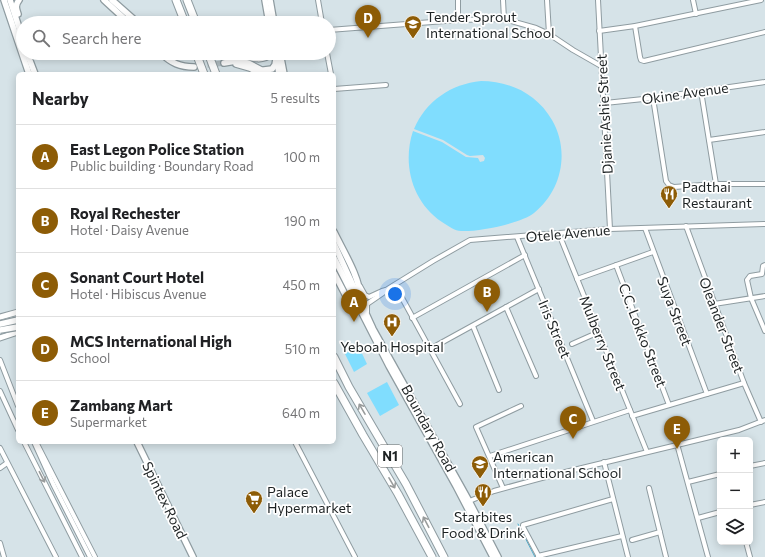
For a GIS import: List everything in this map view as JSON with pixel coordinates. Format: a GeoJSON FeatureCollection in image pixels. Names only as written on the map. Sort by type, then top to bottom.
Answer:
{"type":"FeatureCollection","features":[{"type":"Feature","properties":{"kind":"highway"},"geometry":{"type":"LineString","coordinates":[[176,0],[182,16]]}},
{"type":"Feature","properties":{"kind":"highway"},"geometry":{"type":"LineString","coordinates":[[187,0],[193,16]]}},
{"type":"Feature","properties":{"kind":"highway"},"geometry":{"type":"LineString","coordinates":[[198,60],[203,72]]}},
{"type":"Feature","properties":{"kind":"highway"},"geometry":{"type":"LineString","coordinates":[[211,60],[215,72]]}},
{"type":"Feature","properties":{"kind":"highway","name":"N1"},"geometry":{"type":"LineString","coordinates":[[336,361],[349,387],[406,484],[444,557]]}},
{"type":"Feature","properties":{"kind":"highway","name":"N1"},"geometry":{"type":"LineString","coordinates":[[336,387],[398,494],[432,557]]}},
{"type":"Feature","properties":{"kind":"main road"},"geometry":{"type":"LineString","coordinates":[[4,0],[16,36]]}},
{"type":"Feature","properties":{"kind":"main road"},"geometry":{"type":"LineString","coordinates":[[10,0],[16,18]]}},
{"type":"Feature","properties":{"kind":"main road"},"geometry":{"type":"LineString","coordinates":[[19,0],[16,4],[19,16]]}},
{"type":"Feature","properties":{"kind":"main road"},"geometry":{"type":"LineString","coordinates":[[265,0],[268,16]]}},
{"type":"Feature","properties":{"kind":"main road"},"geometry":{"type":"LineString","coordinates":[[270,0],[273,16]]}},
{"type":"Feature","properties":{"kind":"main road"},"geometry":{"type":"LineString","coordinates":[[106,1],[130,16]]}},
{"type":"Feature","properties":{"kind":"main road"},"geometry":{"type":"LineString","coordinates":[[106,1],[122,16]]}},
{"type":"Feature","properties":{"kind":"main road"},"geometry":{"type":"LineString","coordinates":[[126,12],[127,16]]}},
{"type":"Feature","properties":{"kind":"main road"},"geometry":{"type":"LineString","coordinates":[[24,60],[28,72]]}},
{"type":"Feature","properties":{"kind":"main road"},"geometry":{"type":"LineString","coordinates":[[30,60],[34,72]]}},
{"type":"Feature","properties":{"kind":"main road"},"geometry":{"type":"LineString","coordinates":[[32,60],[35,72]]}},
{"type":"Feature","properties":{"kind":"main road"},"geometry":{"type":"LineString","coordinates":[[171,60],[182,66],[194,67]]}},
{"type":"Feature","properties":{"kind":"main road"},"geometry":{"type":"LineString","coordinates":[[227,63],[245,66],[260,71],[272,69],[275,65],[276,60]]}},
{"type":"Feature","properties":{"kind":"main road"},"geometry":{"type":"LineString","coordinates":[[277,60],[279,72]]}},
{"type":"Feature","properties":{"kind":"main road"},"geometry":{"type":"LineString","coordinates":[[281,60],[284,72]]}},
{"type":"Feature","properties":{"kind":"main road","name":"Boundary Road"},"geometry":{"type":"LineString","coordinates":[[336,236],[355,276],[360,293],[360,300]]}},
{"type":"Feature","properties":{"kind":"main road","name":"Boundary Road"},"geometry":{"type":"LineString","coordinates":[[336,248],[368,318],[467,502],[493,557]]}},
{"type":"Feature","properties":{"kind":"main road","name":"Boundary Road"},"geometry":{"type":"LineString","coordinates":[[336,262],[389,366],[498,557]]}},
{"type":"Feature","properties":{"kind":"main road","name":"Boundary Road"},"geometry":{"type":"LineString","coordinates":[[336,277],[348,300],[359,309]]}},
{"type":"Feature","properties":{"kind":"main road"},"geometry":{"type":"LineString","coordinates":[[0,322],[8,323],[16,321]]}},
{"type":"Feature","properties":{"kind":"main road"},"geometry":{"type":"LineString","coordinates":[[0,330],[16,327]]}},
{"type":"Feature","properties":{"kind":"main road","name":"Spintex Road"},"geometry":{"type":"LineString","coordinates":[[138,444],[193,557]]}},
{"type":"Feature","properties":{"kind":"street"},"geometry":{"type":"LineString","coordinates":[[318,0],[321,16]]}},
{"type":"Feature","properties":{"kind":"street"},"geometry":{"type":"LineString","coordinates":[[458,0],[458,20]]}},
{"type":"Feature","properties":{"kind":"street"},"geometry":{"type":"LineString","coordinates":[[503,0],[504,19]]}},
{"type":"Feature","properties":{"kind":"street"},"geometry":{"type":"LineString","coordinates":[[547,0],[549,34]]}},
{"type":"Feature","properties":{"kind":"street","name":"Djanie Ashie Street"},"geometry":{"type":"LineString","coordinates":[[598,0],[605,103],[610,229]]}},
{"type":"Feature","properties":{"kind":"street"},"geometry":{"type":"LineString","coordinates":[[693,0],[696,14]]}},
{"type":"Feature","properties":{"kind":"street"},"geometry":{"type":"LineString","coordinates":[[599,31],[635,26],[696,14],[739,2],[761,0]]}},
{"type":"Feature","properties":{"kind":"street"},"geometry":{"type":"LineString","coordinates":[[336,29],[458,20],[504,19],[536,28],[549,34],[573,50],[602,66]]}},
{"type":"Feature","properties":{"kind":"street"},"geometry":{"type":"LineString","coordinates":[[635,26],[640,57],[641,60],[644,61],[765,32]]}},
{"type":"Feature","properties":{"kind":"street"},"geometry":{"type":"LineString","coordinates":[[328,60],[331,72]]}},
{"type":"Feature","properties":{"kind":"street","name":"Okine Avenue"},"geometry":{"type":"LineString","coordinates":[[605,103],[653,98],[765,82]]}},
{"type":"Feature","properties":{"kind":"street"},"geometry":{"type":"LineString","coordinates":[[336,89],[386,85]]}},
{"type":"Feature","properties":{"kind":"street"},"geometry":{"type":"LineString","coordinates":[[701,91],[716,184]]}},
{"type":"Feature","properties":{"kind":"street"},"geometry":{"type":"LineString","coordinates":[[653,98],[660,151],[668,185],[765,184]]}},
{"type":"Feature","properties":{"kind":"street"},"geometry":{"type":"LineString","coordinates":[[709,140],[765,132]]}},
{"type":"Feature","properties":{"kind":"street","name":"Otele Avenue"},"geometry":{"type":"LineString","coordinates":[[368,318],[367,304],[386,290],[468,241],[483,238],[517,237],[610,229],[765,224]]}},
{"type":"Feature","properties":{"kind":"street","name":"Oleander Street"},"geometry":{"type":"LineString","coordinates":[[686,226],[744,384],[763,421]]}},
{"type":"Feature","properties":{"kind":"street","name":"Suya Street"},"geometry":{"type":"LineString","coordinates":[[645,228],[707,394]]}},
{"type":"Feature","properties":{"kind":"street","name":"Mulberry Street"},"geometry":{"type":"LineString","coordinates":[[559,234],[647,452]]}},
{"type":"Feature","properties":{"kind":"street","name":"Iris Street"},"geometry":{"type":"LineString","coordinates":[[517,237],[593,421]]}},
{"type":"Feature","properties":{"kind":"street"},"geometry":{"type":"LineString","coordinates":[[578,278],[653,252]]}},
{"type":"Feature","properties":{"kind":"street"},"geometry":{"type":"LineString","coordinates":[[412,318],[525,255]]}},
{"type":"Feature","properties":{"kind":"street","name":"C.C. Lokko Street"},"geometry":{"type":"LineString","coordinates":[[616,265],[669,405]]}},
{"type":"Feature","properties":{"kind":"street"},"geometry":{"type":"LineString","coordinates":[[765,265],[763,266],[762,274],[748,278],[747,280],[751,298],[765,331]]}},
{"type":"Feature","properties":{"kind":"street","name":"Otele Avenue"},"geometry":{"type":"LineString","coordinates":[[355,276],[366,296],[373,296],[382,290],[386,290]]}},
{"type":"Feature","properties":{"kind":"street"},"geometry":{"type":"LineString","coordinates":[[395,285],[460,404]]}},
{"type":"Feature","properties":{"kind":"street"},"geometry":{"type":"LineString","coordinates":[[430,349],[538,289]]}},
{"type":"Feature","properties":{"kind":"street"},"geometry":{"type":"LineString","coordinates":[[714,304],[765,296]]}},
{"type":"Feature","properties":{"kind":"street"},"geometry":{"type":"LineString","coordinates":[[506,307],[536,376]]}},
{"type":"Feature","properties":{"kind":"street"},"geometry":{"type":"LineString","coordinates":[[0,317],[16,313]]}},
{"type":"Feature","properties":{"kind":"street"},"geometry":{"type":"LineString","coordinates":[[0,322],[3,329],[0,337]]}},
{"type":"Feature","properties":{"kind":"street"},"geometry":{"type":"LineString","coordinates":[[473,326],[499,390]]}},
{"type":"Feature","properties":{"kind":"street"},"geometry":{"type":"LineString","coordinates":[[572,344],[599,332]]}},
{"type":"Feature","properties":{"kind":"street"},"geometry":{"type":"LineString","coordinates":[[0,337],[16,333]]}},
{"type":"Feature","properties":{"kind":"street"},"geometry":{"type":"LineString","coordinates":[[0,360],[16,401]]}},
{"type":"Feature","properties":{"kind":"street"},"geometry":{"type":"LineString","coordinates":[[632,416],[744,384]]}},
{"type":"Feature","properties":{"kind":"street"},"geometry":{"type":"LineString","coordinates":[[0,390],[16,426]]}},
{"type":"Feature","properties":{"kind":"street"},"geometry":{"type":"LineString","coordinates":[[503,488],[476,427],[521,406]]}},
{"type":"Feature","properties":{"kind":"street"},"geometry":{"type":"LineString","coordinates":[[490,456],[630,410]]}},
{"type":"Feature","properties":{"kind":"street"},"geometry":{"type":"LineString","coordinates":[[467,502],[503,488],[677,444],[739,430],[763,421]]}},
{"type":"Feature","properties":{"kind":"street"},"geometry":{"type":"LineString","coordinates":[[25,444],[82,557]]}},
{"type":"Feature","properties":{"kind":"street"},"geometry":{"type":"LineString","coordinates":[[36,444],[53,484],[90,557]]}},
{"type":"Feature","properties":{"kind":"street"},"geometry":{"type":"LineString","coordinates":[[36,444],[95,557]]}},
{"type":"Feature","properties":{"kind":"street"},"geometry":{"type":"LineString","coordinates":[[296,444],[355,557]]}},
{"type":"Feature","properties":{"kind":"street"},"geometry":{"type":"LineString","coordinates":[[677,444],[708,557]]}},
{"type":"Feature","properties":{"kind":"street"},"geometry":{"type":"LineString","coordinates":[[0,448],[55,556],[50,557]]}},
{"type":"Feature","properties":{"kind":"street"},"geometry":{"type":"LineString","coordinates":[[604,462],[628,557]]}},
{"type":"Feature","properties":{"kind":"street"},"geometry":{"type":"LineString","coordinates":[[0,468],[7,463]]}},
{"type":"Feature","properties":{"kind":"street"},"geometry":{"type":"LineString","coordinates":[[753,465],[765,463]]}},
{"type":"Feature","properties":{"kind":"street"},"geometry":{"type":"LineString","coordinates":[[688,482],[717,475]]}},
{"type":"Feature","properties":{"kind":"street"},"geometry":{"type":"LineString","coordinates":[[648,488],[666,557]]}},
{"type":"Feature","properties":{"kind":"street"},"geometry":{"type":"LineString","coordinates":[[613,499],[523,525],[538,556],[622,536]]}},
{"type":"Feature","properties":{"kind":"street"},"geometry":{"type":"LineString","coordinates":[[753,504],[765,502]]}},
{"type":"Feature","properties":{"kind":"street"},"geometry":{"type":"LineString","coordinates":[[698,518],[717,513]]}},
{"type":"Feature","properties":{"kind":"street"},"geometry":{"type":"LineString","coordinates":[[632,540],[660,532]]}},
{"type":"Feature","properties":{"kind":"street"},"geometry":{"type":"LineString","coordinates":[[0,542],[4,557]]}},
{"type":"Feature","properties":{"kind":"street"},"geometry":{"type":"LineString","coordinates":[[747,545],[750,557]]}},
{"type":"Feature","properties":{"kind":"shaded area"},"geometry":{"type":"Polygon","coordinates":[[[481,81],[502,83],[512,86],[531,96],[539,103],[552,120],[558,132],[562,157],[557,182],[551,194],[544,204],[534,213],[528,217],[510,223],[469,231],[459,231],[442,222],[423,204],[412,181],[409,169],[410,144],[413,131],[442,142],[466,157],[478,158],[480,162],[484,161],[485,158],[483,155],[467,155],[443,140],[414,129],[425,110],[441,96],[460,86],[481,81]]]}},
{"type":"Feature","properties":{"kind":"shaded area"},"geometry":{"type":"Polygon","coordinates":[[[358,345],[367,364],[354,372],[345,354],[358,345]]]}},
{"type":"Feature","properties":{"kind":"shaded area"},"geometry":{"type":"Polygon","coordinates":[[[387,382],[399,405],[380,416],[367,393],[387,382]]]}},
{"type":"Feature","properties":{"kind":"waterway"},"geometry":{"type":"LineString","coordinates":[[518,524],[535,557]]}},
{"type":"Feature","properties":{"kind":"tunnel"},"geometry":{"type":"LineString","coordinates":[[199,66],[224,63]]}},
{"type":"Feature","properties":{"kind":"place","name":"MCS International High"},"geometry":{"type":"Point","coordinates":[368,38]}},
{"type":"Feature","properties":{"kind":"place","name":"Tender Sprout International School"},"geometry":{"type":"Point","coordinates":[413,39]}},
{"type":"Feature","properties":{"kind":"place","name":"Padthai Restaurant"},"geometry":{"type":"Point","coordinates":[669,209]}},
{"type":"Feature","properties":{"kind":"place","name":"Royal Rechester"},"geometry":{"type":"Point","coordinates":[487,312]}},
{"type":"Feature","properties":{"kind":"place","name":"East Legon Police Station"},"geometry":{"type":"Point","coordinates":[354,322]}},
{"type":"Feature","properties":{"kind":"place","name":"Yeboah Hospital"},"geometry":{"type":"Point","coordinates":[392,337]}},
{"type":"Feature","properties":{"kind":"place","name":"Sonant Court Hotel"},"geometry":{"type":"Point","coordinates":[573,439]}},
{"type":"Feature","properties":{"kind":"place","name":"Zambang Mart"},"geometry":{"type":"Point","coordinates":[677,449]}},
{"type":"Feature","properties":{"kind":"place","name":"American International School"},"geometry":{"type":"Point","coordinates":[480,479]}},
{"type":"Feature","properties":{"kind":"place","name":"Starbites Food & Drink"},"geometry":{"type":"Point","coordinates":[483,507]}},
{"type":"Feature","properties":{"kind":"place","name":"Palace Hypermarket"},"geometry":{"type":"Point","coordinates":[254,514]}}]}
